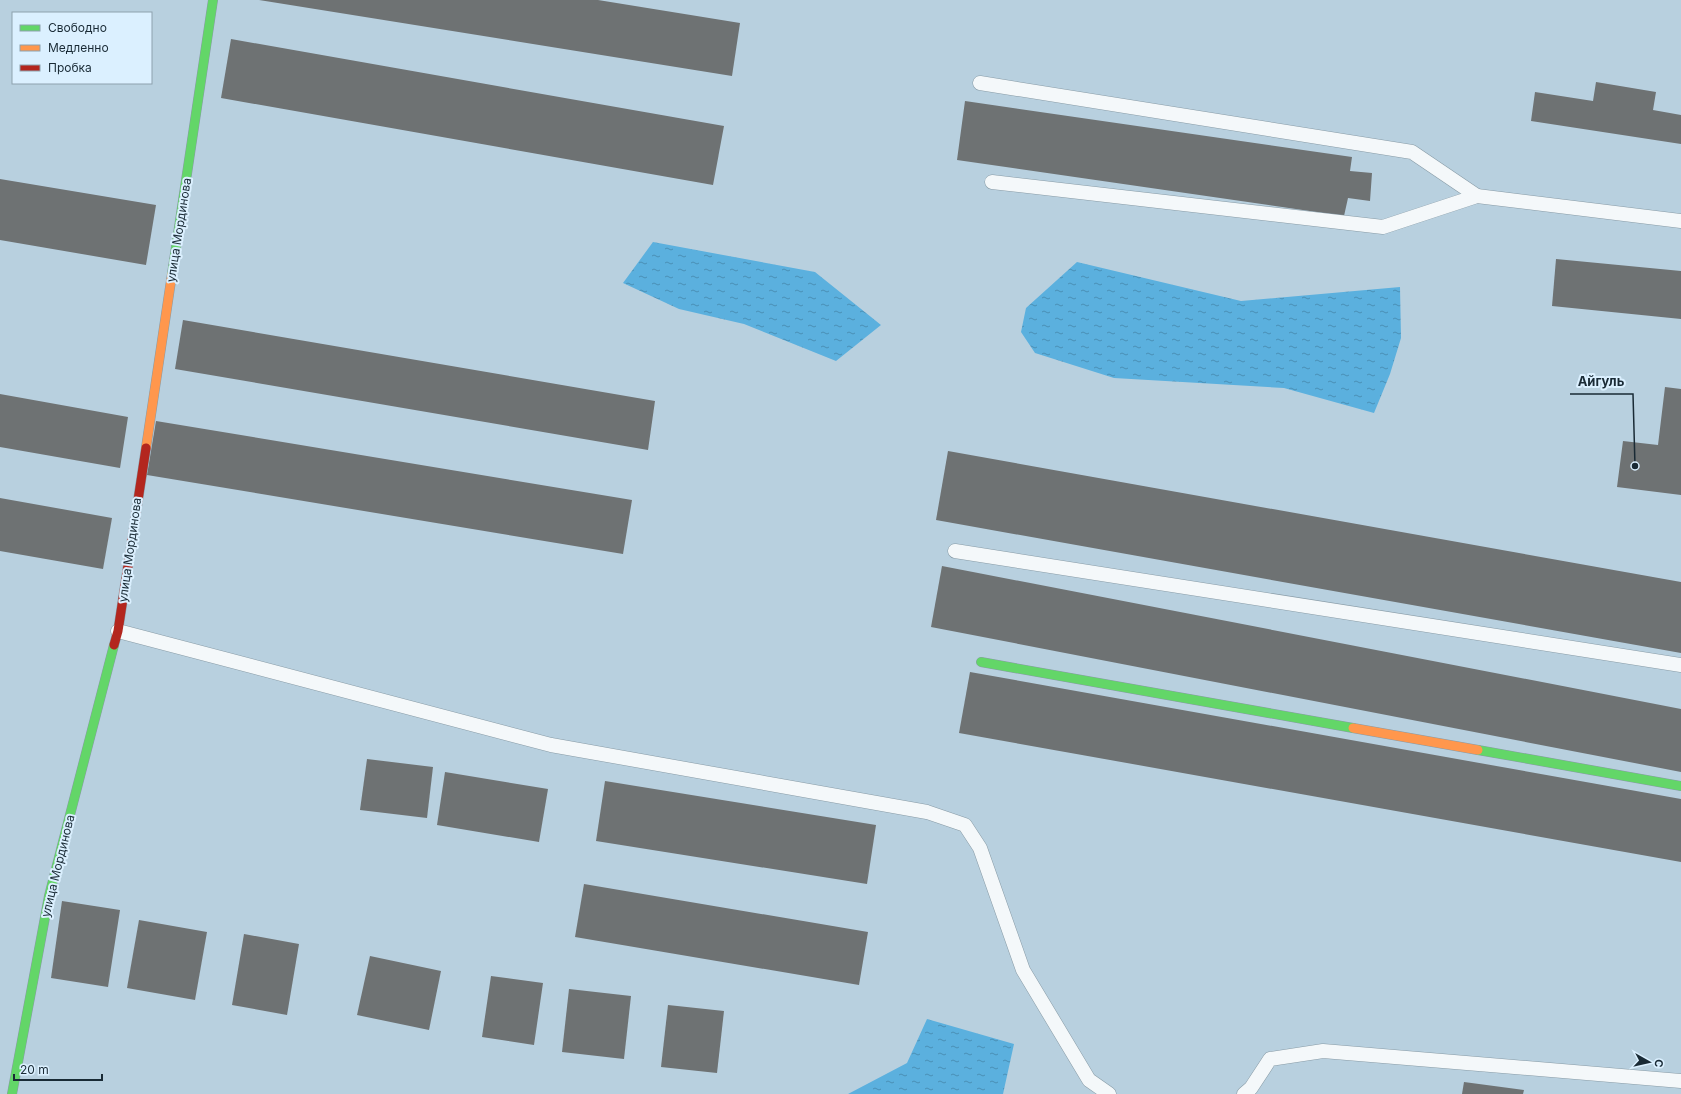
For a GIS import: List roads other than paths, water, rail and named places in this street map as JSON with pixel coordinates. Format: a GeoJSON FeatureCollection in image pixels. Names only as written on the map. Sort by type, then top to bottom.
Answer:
{"type":"FeatureCollection","features":[{"type":"Feature","properties":{"kind":"street","name":"улица Мординова"},"geometry":{"type":"LineString","coordinates":[[12,1094],[49,896],[118,631],[213,0]]}},
{"type":"Feature","properties":{"kind":"street"},"geometry":{"type":"LineString","coordinates":[[981,662],[1681,786]]}},
{"type":"Feature","properties":{"kind":"lane"},"geometry":{"type":"LineString","coordinates":[[980,83],[1412,152],[1477,196]]}},
{"type":"Feature","properties":{"kind":"lane"},"geometry":{"type":"LineString","coordinates":[[992,182],[1383,227],[1477,196],[1681,222]]}},
{"type":"Feature","properties":{"kind":"lane"},"geometry":{"type":"LineString","coordinates":[[956,551],[1681,665]]}},
{"type":"Feature","properties":{"kind":"lane"},"geometry":{"type":"LineString","coordinates":[[118,631],[551,745],[927,812],[964,825],[980,848],[1023,970],[1089,1080],[1109,1094]]}},
{"type":"Feature","properties":{"kind":"lane"},"geometry":{"type":"LineString","coordinates":[[1244,1094],[1251,1088],[1270,1059],[1323,1051],[1681,1081]]}},
{"type":"Feature","properties":{"kind":"water"},"geometry":{"type":"Polygon","coordinates":[[[653,242],[815,272],[881,325],[836,361],[744,324],[679,309],[623,283],[653,242]]]}},
{"type":"Feature","properties":{"kind":"water"},"geometry":{"type":"Polygon","coordinates":[[[1077,262],[1241,301],[1400,287],[1401,338],[1390,374],[1374,413],[1284,388],[1114,378],[1035,353],[1021,332],[1026,308],[1077,262]]]}},
{"type":"Feature","properties":{"kind":"water"},"geometry":{"type":"Polygon","coordinates":[[[927,1019],[1014,1044],[1003,1094],[848,1094],[907,1063],[927,1019]]]}},
{"type":"Feature","properties":{"kind":"place","name":"Айгуль"},"geometry":{"type":"Point","coordinates":[1635,466]}}]}
